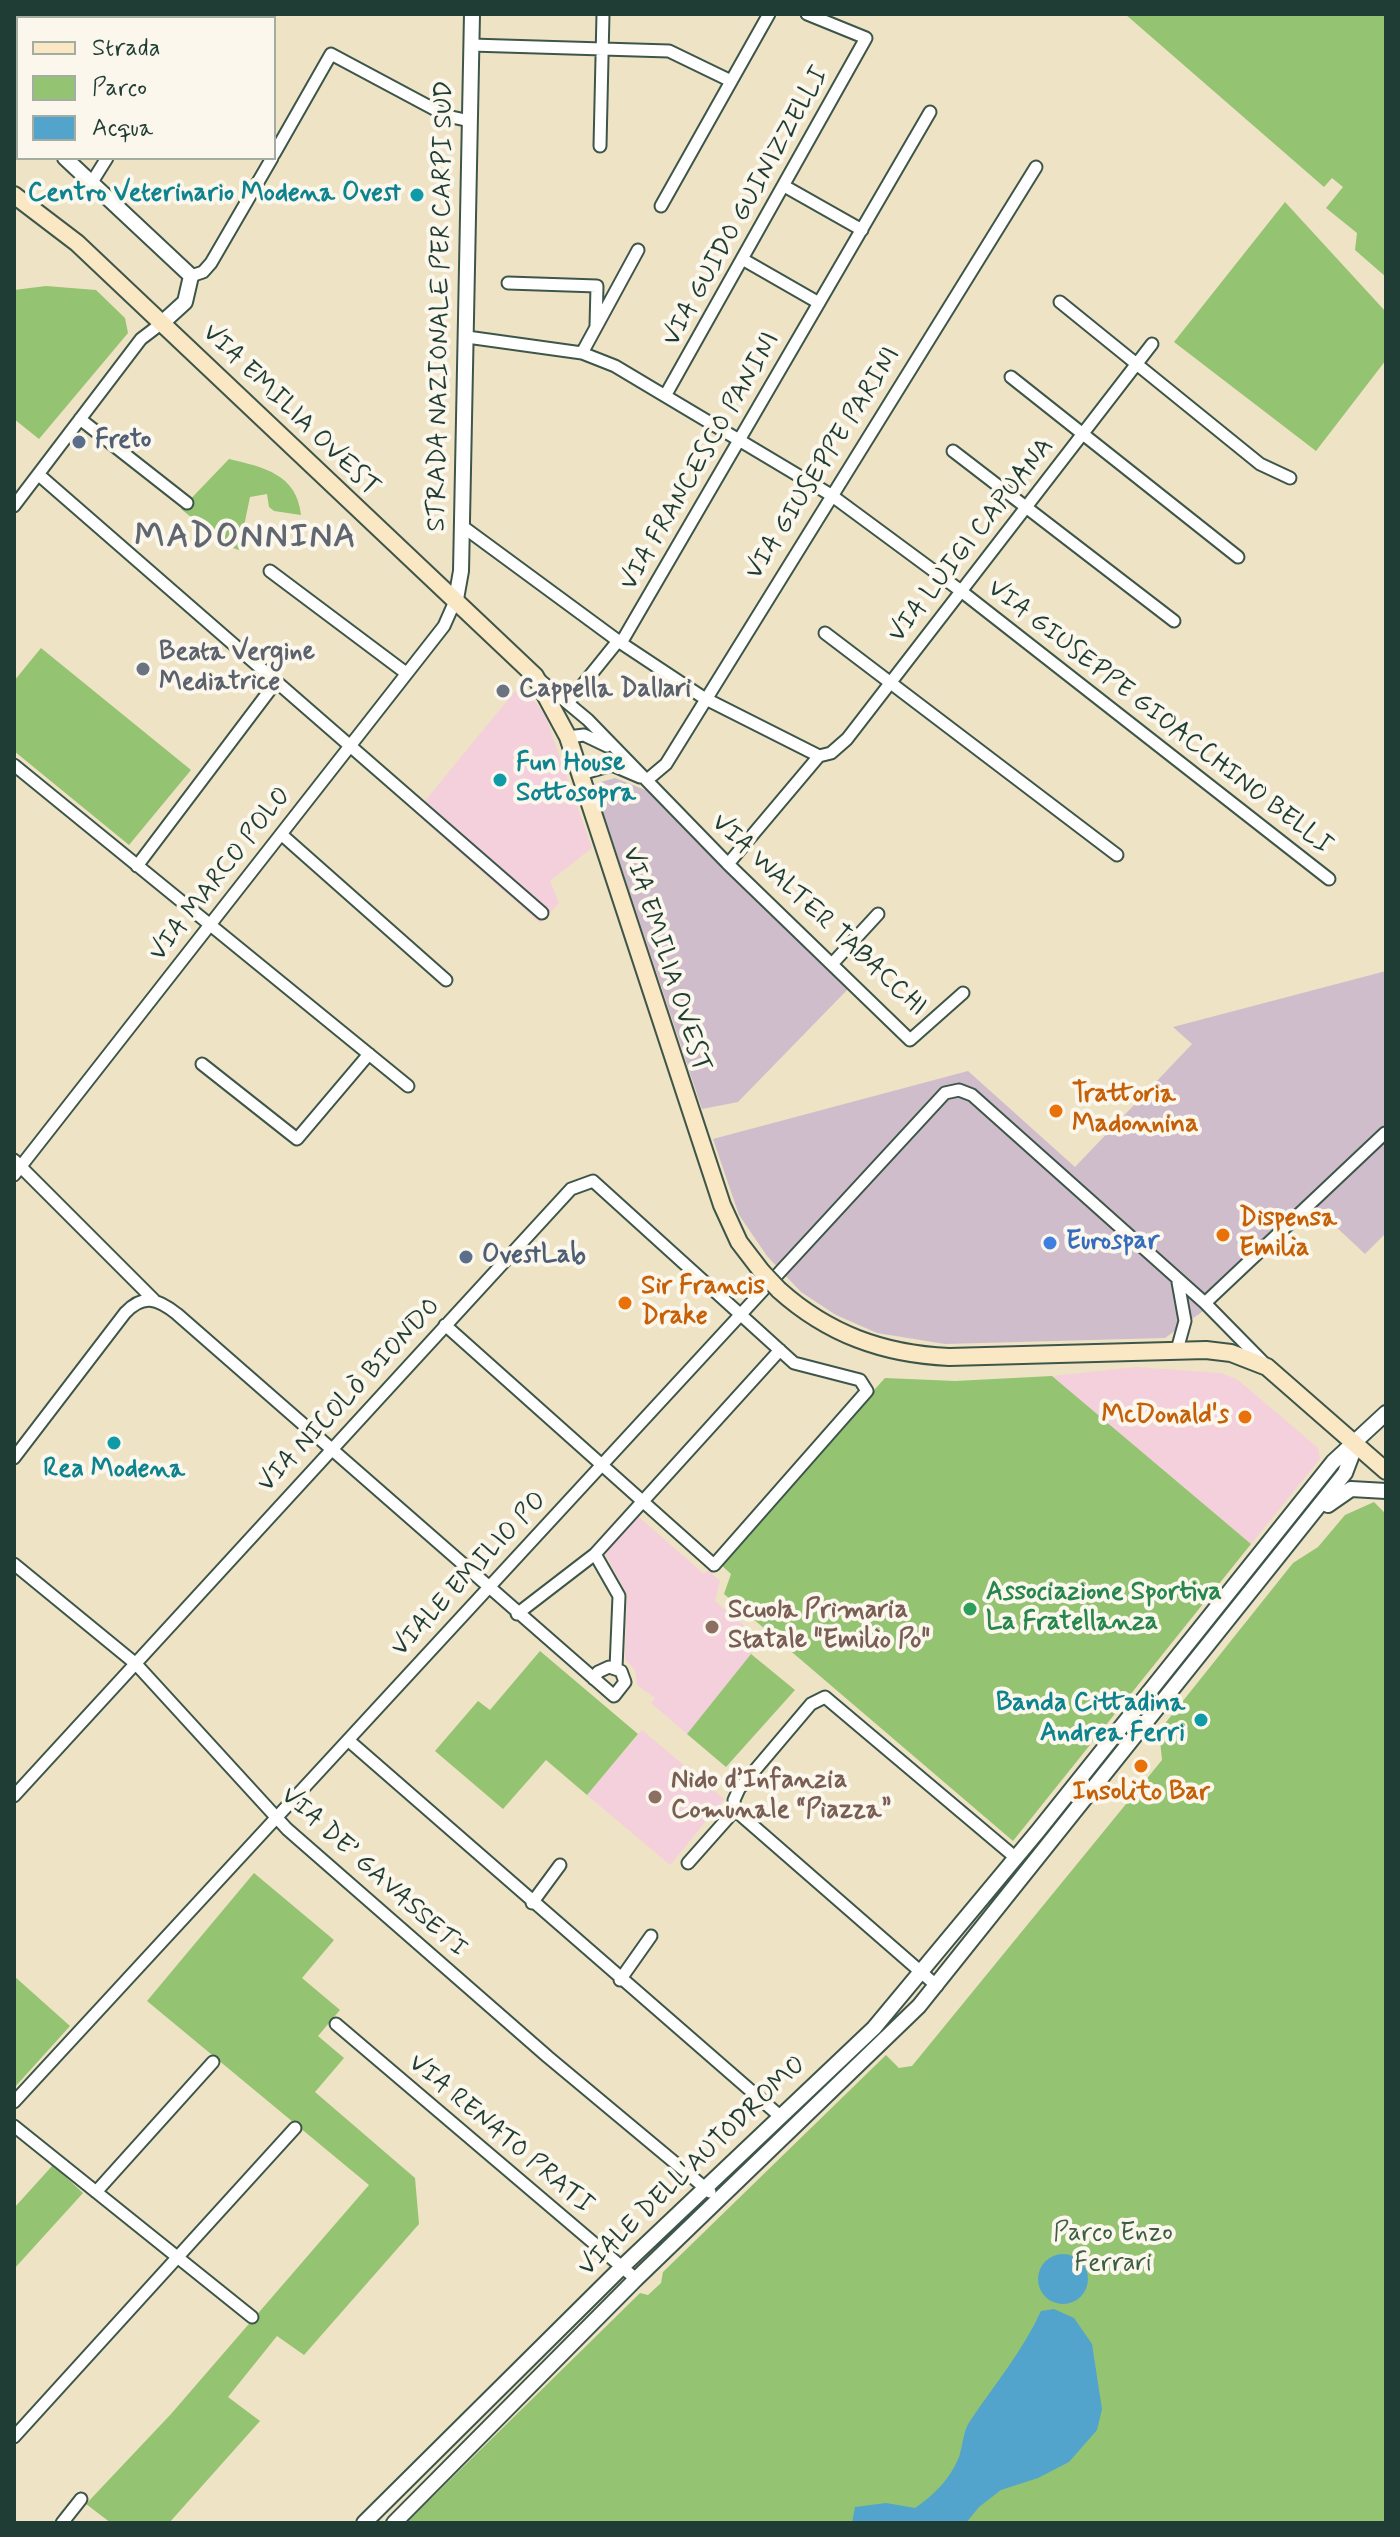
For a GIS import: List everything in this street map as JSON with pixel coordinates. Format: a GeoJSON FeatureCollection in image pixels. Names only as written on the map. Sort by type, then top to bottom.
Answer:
{"type":"FeatureCollection","features":[{"type":"Feature","properties":{"kind":"main road","name":"VIA EMILIA OVEST"},"geometry":{"type":"LineString","coordinates":[[14,195],[77,243],[535,676],[568,737],[699,1142],[732,1228],[762,1272],[779,1290],[808,1315],[835,1330],[863,1343],[908,1353],[949,1357],[1177,1350],[1231,1353],[1267,1367],[1386,1471]]}},
{"type":"Feature","properties":{"kind":"street","name":"STRADA NAZIONALE PER CARPI SUD"},"geometry":{"type":"LineString","coordinates":[[456,599],[460,584],[462,526],[472,14]]}},
{"type":"Feature","properties":{"kind":"street"},"geometry":{"type":"LineString","coordinates":[[600,146],[603,14]]}},
{"type":"Feature","properties":{"kind":"street"},"geometry":{"type":"LineString","coordinates":[[661,206],[769,14]]}},
{"type":"Feature","properties":{"kind":"street","name":"VIA GUIDO GUINIZZELLI"},"geometry":{"type":"LineString","coordinates":[[665,396],[786,187],[866,38],[807,14]]}},
{"type":"Feature","properties":{"kind":"street"},"geometry":{"type":"LineString","coordinates":[[471,45],[669,51],[731,81]]}},
{"type":"Feature","properties":{"kind":"street"},"geometry":{"type":"LineString","coordinates":[[276,151],[331,54],[447,116],[470,121]]}},
{"type":"Feature","properties":{"kind":"street","name":"VIA FRANCESCO PANINI"},"geometry":{"type":"LineString","coordinates":[[568,703],[619,642],[930,112]]}},
{"type":"Feature","properties":{"kind":"street"},"geometry":{"type":"LineString","coordinates":[[67,160],[191,276]]}},
{"type":"Feature","properties":{"kind":"street"},"geometry":{"type":"LineString","coordinates":[[92,182],[106,160]]}},
{"type":"Feature","properties":{"kind":"street"},"geometry":{"type":"LineString","coordinates":[[191,276],[203,272],[211,263],[271,160]]}},
{"type":"Feature","properties":{"kind":"street","name":"VIA GIUSEPPE PARINI"},"geometry":{"type":"LineString","coordinates":[[647,780],[666,764],[704,698],[1036,167]]}},
{"type":"Feature","properties":{"kind":"street"},"geometry":{"type":"LineString","coordinates":[[786,187],[862,230]]}},
{"type":"Feature","properties":{"kind":"street"},"geometry":{"type":"LineString","coordinates":[[582,353],[638,250]]}},
{"type":"Feature","properties":{"kind":"street"},"geometry":{"type":"LineString","coordinates":[[744,260],[819,303]]}},
{"type":"Feature","properties":{"kind":"street"},"geometry":{"type":"LineString","coordinates":[[14,506],[141,339],[185,302],[191,276]]}},
{"type":"Feature","properties":{"kind":"street"},"geometry":{"type":"LineString","coordinates":[[508,283],[597,286],[596,326]]}},
{"type":"Feature","properties":{"kind":"street"},"geometry":{"type":"LineString","coordinates":[[1060,302],[1260,464],[1290,478]]}},
{"type":"Feature","properties":{"kind":"street","name":"VIA GIUSEPPE GIOACCHINO BELLI"},"geometry":{"type":"LineString","coordinates":[[467,337],[582,353],[615,366],[831,495],[961,591],[1329,879]]}},
{"type":"Feature","properties":{"kind":"street","name":"VIA LUIGI CAPUANA"},"geometry":{"type":"LineString","coordinates":[[728,864],[819,756],[831,753],[847,739],[1152,344]]}},
{"type":"Feature","properties":{"kind":"street"},"geometry":{"type":"LineString","coordinates":[[1011,377],[1238,557]]}},
{"type":"Feature","properties":{"kind":"street"},"geometry":{"type":"LineString","coordinates":[[80,419],[187,503]]}},
{"type":"Feature","properties":{"kind":"street"},"geometry":{"type":"LineString","coordinates":[[953,451],[1174,621]]}},
{"type":"Feature","properties":{"kind":"street"},"geometry":{"type":"LineString","coordinates":[[39,475],[542,913]]}},
{"type":"Feature","properties":{"kind":"street"},"geometry":{"type":"LineString","coordinates":[[462,526],[619,642],[704,698],[819,756]]}},
{"type":"Feature","properties":{"kind":"street"},"geometry":{"type":"LineString","coordinates":[[270,571],[406,673]]}},
{"type":"Feature","properties":{"kind":"street","name":"VIA MARCO POLO"},"geometry":{"type":"LineString","coordinates":[[16,1167],[444,626],[456,599]]}},
{"type":"Feature","properties":{"kind":"street"},"geometry":{"type":"LineString","coordinates":[[825,633],[1117,855]]}},
{"type":"Feature","properties":{"kind":"street","name":"VIA WALTER TABACCHI"},"geometry":{"type":"LineString","coordinates":[[535,676],[568,703],[910,1040],[963,993]]}},
{"type":"Feature","properties":{"kind":"street"},"geometry":{"type":"LineString","coordinates":[[137,866],[276,682]]}},
{"type":"Feature","properties":{"kind":"street","name":"VIA WALTER TABACCHI"},"geometry":{"type":"LineString","coordinates":[[568,737],[584,735],[599,739],[647,780]]}},
{"type":"Feature","properties":{"kind":"street"},"geometry":{"type":"LineString","coordinates":[[14,765],[408,1086]]}},
{"type":"Feature","properties":{"kind":"street","name":"VIA WALTER TABACCHI"},"geometry":{"type":"LineString","coordinates":[[581,774],[612,765],[647,780]]}},
{"type":"Feature","properties":{"kind":"street"},"geometry":{"type":"LineString","coordinates":[[281,834],[446,980]]}},
{"type":"Feature","properties":{"kind":"street"},"geometry":{"type":"LineString","coordinates":[[832,964],[878,914]]}},
{"type":"Feature","properties":{"kind":"street"},"geometry":{"type":"LineString","coordinates":[[202,1064],[297,1139],[369,1054]]}},
{"type":"Feature","properties":{"kind":"street","name":"VIALE EMILIO PO"},"geometry":{"type":"LineString","coordinates":[[14,2102],[935,1101],[952,1090],[965,1092],[1178,1281]]}},
{"type":"Feature","properties":{"kind":"street"},"geometry":{"type":"LineString","coordinates":[[1205,1303],[1385,1133]]}},
{"type":"Feature","properties":{"kind":"street"},"geometry":{"type":"LineString","coordinates":[[16,1167],[155,1300],[177,1314],[614,1696],[619,1693],[624,1677],[616,1668],[619,1596],[595,1554]]}},
{"type":"Feature","properties":{"kind":"street","name":"VIA NICOLÒ BIONDO"},"geometry":{"type":"LineString","coordinates":[[14,1796],[571,1189],[593,1181],[741,1311]]}},
{"type":"Feature","properties":{"kind":"street"},"geometry":{"type":"LineString","coordinates":[[1178,1281],[1205,1303],[1267,1367]]}},
{"type":"Feature","properties":{"kind":"street"},"geometry":{"type":"LineString","coordinates":[[1177,1350],[1185,1321],[1178,1281]]}},
{"type":"Feature","properties":{"kind":"street"},"geometry":{"type":"LineString","coordinates":[[14,1458],[125,1313],[135,1303],[155,1300]]}},
{"type":"Feature","properties":{"kind":"street"},"geometry":{"type":"LineString","coordinates":[[445,1325],[599,1466],[714,1565],[865,1397],[864,1382],[794,1363],[741,1311]]}},
{"type":"Feature","properties":{"kind":"street"},"geometry":{"type":"LineString","coordinates":[[517,1614],[595,1554],[780,1350]]}},
{"type":"Feature","properties":{"kind":"street"},"geometry":{"type":"LineString","coordinates":[[1356,1444],[1386,1413]]}},
{"type":"Feature","properties":{"kind":"street"},"geometry":{"type":"LineString","coordinates":[[1333,1462],[1338,1445],[1337,1428]]}},
{"type":"Feature","properties":{"kind":"street","name":"VIALE DELL'AUTODROMO"},"geometry":{"type":"LineString","coordinates":[[394,2523],[636,2279],[781,2117],[874,2028],[1038,1831],[1333,1462],[1356,1444]]}},
{"type":"Feature","properties":{"kind":"street","name":"VIALE DELL'AUTODROMO"},"geometry":{"type":"LineString","coordinates":[[364,2523],[622,2267],[713,2194],[886,2039],[937,1986],[1345,1473],[1356,1444]]}},
{"type":"Feature","properties":{"kind":"street"},"geometry":{"type":"LineString","coordinates":[[1285,1545],[1303,1537],[1339,1495],[1365,1487],[1386,1491]]}},
{"type":"Feature","properties":{"kind":"street","name":"VIA DE’ GAVASSETI"},"geometry":{"type":"LineString","coordinates":[[14,1564],[136,1664],[184,1712],[276,1818],[548,2057],[713,2194]]}},
{"type":"Feature","properties":{"kind":"street"},"geometry":{"type":"LineString","coordinates":[[594,1679],[603,1668],[616,1668]]}},
{"type":"Feature","properties":{"kind":"street"},"geometry":{"type":"LineString","coordinates":[[937,1986],[735,1810],[734,1800],[739,1789],[811,1704],[825,1697],[1016,1858]]}},
{"type":"Feature","properties":{"kind":"street"},"geometry":{"type":"LineString","coordinates":[[1119,1730],[1131,1741]]}},
{"type":"Feature","properties":{"kind":"street"},"geometry":{"type":"LineString","coordinates":[[348,1740],[781,2117]]}},
{"type":"Feature","properties":{"kind":"street"},"geometry":{"type":"LineString","coordinates":[[688,1863],[735,1810]]}},
{"type":"Feature","properties":{"kind":"street"},"geometry":{"type":"LineString","coordinates":[[1038,1831],[1051,1842]]}},
{"type":"Feature","properties":{"kind":"street"},"geometry":{"type":"LineString","coordinates":[[532,1903],[560,1865]]}},
{"type":"Feature","properties":{"kind":"street"},"geometry":{"type":"LineString","coordinates":[[620,1980],[651,1936]]}},
{"type":"Feature","properties":{"kind":"street","name":"VIA RENATO PRATI"},"geometry":{"type":"LineString","coordinates":[[336,2024],[636,2279]]}},
{"type":"Feature","properties":{"kind":"street"},"geometry":{"type":"LineString","coordinates":[[874,2028],[886,2039]]}},
{"type":"Feature","properties":{"kind":"street"},"geometry":{"type":"LineString","coordinates":[[96,2192],[213,2062]]}},
{"type":"Feature","properties":{"kind":"street"},"geometry":{"type":"LineString","coordinates":[[14,2126],[252,2317]]}},
{"type":"Feature","properties":{"kind":"street"},"geometry":{"type":"LineString","coordinates":[[14,2437],[295,2128]]}},
{"type":"Feature","properties":{"kind":"street"},"geometry":{"type":"LineString","coordinates":[[62,2523],[81,2499]]}},
{"type":"Feature","properties":{"kind":"shaded area"},"geometry":{"type":"Polygon","coordinates":[[[521,684],[545,715],[592,848],[550,881],[559,903],[540,923],[415,813],[521,684]]]}},
{"type":"Feature","properties":{"kind":"shaded area"},"geometry":{"type":"Polygon","coordinates":[[[615,778],[648,791],[850,987],[738,1102],[702,1109],[597,794],[597,783],[615,778]]]}},
{"type":"Feature","properties":{"kind":"shaded area"},"geometry":{"type":"Polygon","coordinates":[[[1386,971],[1386,1233],[1365,1254],[1317,1209],[1216,1302],[1165,1338],[945,1344],[877,1333],[836,1315],[801,1292],[767,1256],[739,1215],[713,1139],[968,1071],[1075,1167],[1192,1044],[1173,1027],[1386,971]]]}},
{"type":"Feature","properties":{"kind":"shaded area"},"geometry":{"type":"Polygon","coordinates":[[[1136,1367],[1221,1373],[1238,1380],[1318,1448],[1320,1459],[1251,1544],[1052,1376],[1136,1367]]]}},
{"type":"Feature","properties":{"kind":"shaded area","name":"Scuola Primaria Statale \"Emilio Po\""},"geometry":{"type":"Polygon","coordinates":[[[639,1517],[704,1574],[708,1570],[720,1581],[715,1601],[762,1641],[687,1734],[651,1703],[655,1698],[637,1685],[635,1670],[625,1659],[627,1595],[604,1552],[622,1528],[626,1530],[639,1517]]]}},
{"type":"Feature","properties":{"kind":"shaded area","name":"Nido d’Infanzia Comunale “Piazza”"},"geometry":{"type":"Polygon","coordinates":[[[642,1730],[724,1799],[670,1865],[587,1795],[642,1730]]]}},
{"type":"Feature","properties":{"kind":"green space"},"geometry":{"type":"Polygon","coordinates":[[[1125,14],[1386,14],[1386,277],[1355,250],[1357,233],[1326,208],[1343,187],[1332,178],[1324,187],[1125,14]]]}},
{"type":"Feature","properties":{"kind":"green space"},"geometry":{"type":"Polygon","coordinates":[[[1285,202],[1386,312],[1386,360],[1316,451],[1174,342],[1285,202]]]}},
{"type":"Feature","properties":{"kind":"green space"},"geometry":{"type":"Polygon","coordinates":[[[46,286],[96,290],[125,318],[128,333],[39,439],[14,419],[14,290],[46,286]]]}},
{"type":"Feature","properties":{"kind":"green space"},"geometry":{"type":"Polygon","coordinates":[[[229,459],[266,469],[285,481],[293,490],[301,515],[274,511],[269,507],[267,494],[250,497],[239,550],[227,546],[181,509],[229,459]]]}},
{"type":"Feature","properties":{"kind":"green space"},"geometry":{"type":"Polygon","coordinates":[[[41,648],[191,770],[129,845],[14,751],[14,681],[41,648]]]}},
{"type":"Feature","properties":{"kind":"green space","name":"Associazione Sportiva La Fratellanza"},"geometry":{"type":"Polygon","coordinates":[[[1052,1376],[1251,1544],[1013,1841],[724,1594],[731,1574],[718,1562],[885,1378],[955,1381],[1052,1376]]]}},
{"type":"Feature","properties":{"kind":"green space","name":"Parco Enzo Ferrari"},"geometry":{"type":"Polygon","coordinates":[[[1374,1502],[1386,1514],[1386,2523],[406,2523],[640,2293],[648,2295],[661,2283],[663,2272],[886,2055],[899,2068],[912,2066],[1162,1760],[1159,1731],[1293,1563],[1318,1547],[1345,1515],[1374,1502]]]}},
{"type":"Feature","properties":{"kind":"green space"},"geometry":{"type":"Polygon","coordinates":[[[540,1651],[638,1734],[587,1795],[546,1760],[503,1809],[435,1751],[478,1701],[490,1710],[540,1651]]]}},
{"type":"Feature","properties":{"kind":"green space"},"geometry":{"type":"Polygon","coordinates":[[[751,1654],[795,1690],[726,1767],[687,1734],[751,1654]]]}},
{"type":"Feature","properties":{"kind":"green space"},"geometry":{"type":"Polygon","coordinates":[[[254,1873],[334,1940],[302,1978],[340,2010],[318,2036],[344,2058],[315,2092],[415,2178],[419,2224],[304,2355],[277,2336],[228,2397],[260,2421],[169,2523],[111,2523],[86,2504],[171,2414],[369,2185],[147,2001],[254,1873]]]}},
{"type":"Feature","properties":{"kind":"green space"},"geometry":{"type":"Polygon","coordinates":[[[14,1976],[70,2026],[14,2088],[14,1976]]]}},
{"type":"Feature","properties":{"kind":"green space"},"geometry":{"type":"Polygon","coordinates":[[[53,2165],[83,2193],[14,2269],[14,2208],[53,2165]]]}},
{"type":"Feature","properties":{"kind":"water"},"geometry":{"type":"Polygon","coordinates":[[[1063,2254],[1080,2262],[1088,2279],[1080,2296],[1063,2304],[1046,2296],[1038,2279],[1046,2262],[1063,2254]]]}},
{"type":"Feature","properties":{"kind":"water"},"geometry":{"type":"Polygon","coordinates":[[[1054,2309],[1074,2318],[1092,2344],[1102,2409],[1097,2430],[1069,2462],[1038,2478],[1001,2490],[979,2507],[966,2523],[852,2523],[855,2507],[886,2503],[915,2508],[941,2486],[959,2457],[970,2421],[1017,2354],[1041,2311],[1054,2309]]]}},
{"type":"Feature","properties":{"kind":"place","name":"Centro Veterinario Modena Ovest"},"geometry":{"type":"Point","coordinates":[417,195]}},
{"type":"Feature","properties":{"kind":"place","name":"Freto"},"geometry":{"type":"Point","coordinates":[79,442]}},
{"type":"Feature","properties":{"kind":"place","name":"Beata Vergine Mediatrice"},"geometry":{"type":"Point","coordinates":[143,669]}},
{"type":"Feature","properties":{"kind":"place","name":"Cappella Dallari"},"geometry":{"type":"Point","coordinates":[503,691]}},
{"type":"Feature","properties":{"kind":"place","name":"Fun House Sottosopra"},"geometry":{"type":"Point","coordinates":[500,780]}},
{"type":"Feature","properties":{"kind":"place","name":"Trattoria Madonnina"},"geometry":{"type":"Point","coordinates":[1056,1111]}},
{"type":"Feature","properties":{"kind":"place","name":"Dispensa Emilia"},"geometry":{"type":"Point","coordinates":[1223,1235]}},
{"type":"Feature","properties":{"kind":"place","name":"Eurospar"},"geometry":{"type":"Point","coordinates":[1050,1243]}},
{"type":"Feature","properties":{"kind":"place","name":"OvestLab"},"geometry":{"type":"Point","coordinates":[466,1257]}},
{"type":"Feature","properties":{"kind":"place","name":"Sir Francis Drake"},"geometry":{"type":"Point","coordinates":[625,1303]}},
{"type":"Feature","properties":{"kind":"place","name":"McDonald's"},"geometry":{"type":"Point","coordinates":[1245,1417]}},
{"type":"Feature","properties":{"kind":"place","name":"Rea Modena"},"geometry":{"type":"Point","coordinates":[114,1443]}},
{"type":"Feature","properties":{"kind":"place","name":"Associazione Sportiva La Fratellanza"},"geometry":{"type":"Point","coordinates":[970,1609]}},
{"type":"Feature","properties":{"kind":"place","name":"Scuola Primaria Statale \"Emilio Po\""},"geometry":{"type":"Point","coordinates":[712,1627]}},
{"type":"Feature","properties":{"kind":"place","name":"Banda Cittadina Andrea Ferri"},"geometry":{"type":"Point","coordinates":[1201,1720]}},
{"type":"Feature","properties":{"kind":"place","name":"Insolito Bar"},"geometry":{"type":"Point","coordinates":[1141,1766]}},
{"type":"Feature","properties":{"kind":"place","name":"Nido d’Infanzia Comunale “Piazza”"},"geometry":{"type":"Point","coordinates":[655,1797]}},
{"type":"Feature","properties":{"kind":"district","name":"MADONNINA"},"geometry":{"type":"Point","coordinates":[246,539]}}]}
